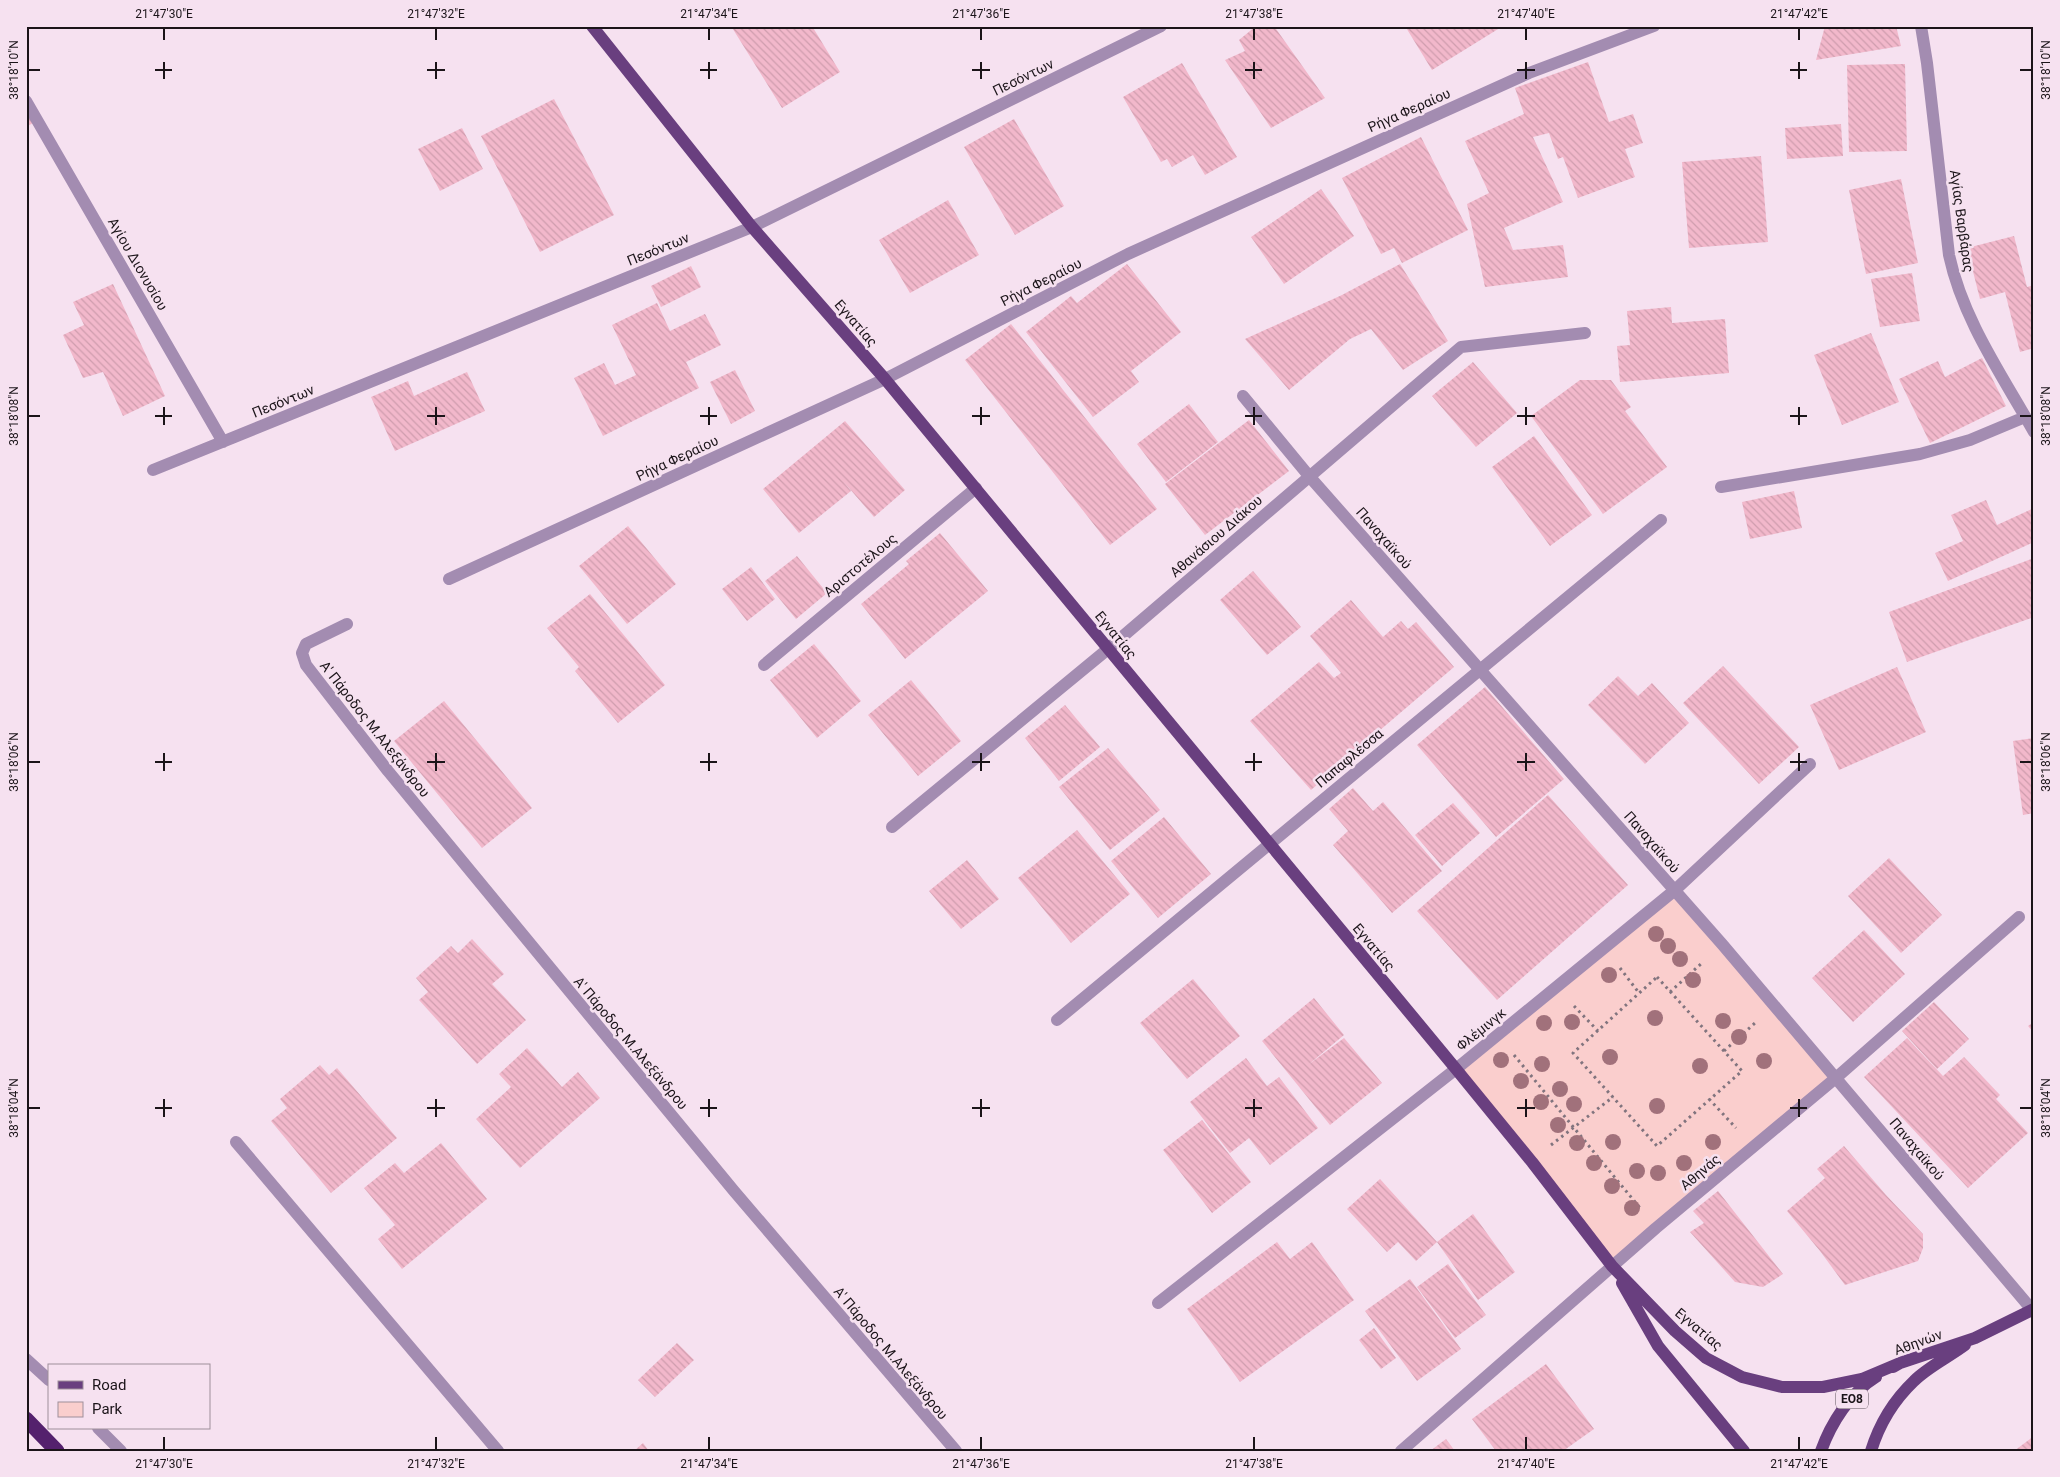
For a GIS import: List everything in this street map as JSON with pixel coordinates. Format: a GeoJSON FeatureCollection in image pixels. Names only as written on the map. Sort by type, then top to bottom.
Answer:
{"type":"FeatureCollection","features":[{"type":"Feature","properties":{"kind":"highway"},"geometry":{"type":"LineString","coordinates":[[26,1419],[57,1451]]}},
{"type":"Feature","properties":{"kind":"main road","name":"Εγνατίας"},"geometry":{"type":"LineString","coordinates":[[592,26],[752,227],[885,379],[1456,1069],[1532,1162],[1612,1266],[1675,1332],[1706,1358],[1742,1377],[1782,1387],[1823,1388],[1862,1379],[1900,1363]]}},
{"type":"Feature","properties":{"kind":"main road","name":"Εγνατίας"},"geometry":{"type":"LineString","coordinates":[[1612,1266],[1658,1346],[1744,1451]]}},
{"type":"Feature","properties":{"kind":"main road","name":"Αθηνών"},"geometry":{"type":"LineString","coordinates":[[1821,1451],[1827,1435],[1845,1406],[1870,1381],[1900,1363],[1975,1338],[2033,1310]]}},
{"type":"Feature","properties":{"kind":"main road","name":"Αθηνών"},"geometry":{"type":"LineString","coordinates":[[1871,1451],[1876,1435],[1893,1406],[1914,1381],[1975,1338]]}},
{"type":"Feature","properties":{"kind":"street","name":"Πεσόντων"},"geometry":{"type":"LineString","coordinates":[[154,470],[752,227],[1161,26]]}},
{"type":"Feature","properties":{"kind":"street","name":"Ρήγα Φεραίου"},"geometry":{"type":"LineString","coordinates":[[449,579],[885,379],[1128,254],[1529,73],[1654,26]]}},
{"type":"Feature","properties":{"kind":"street","name":"Αγίας Βαρβάρας"},"geometry":{"type":"LineString","coordinates":[[1921,26],[1953,275],[1964,306],[1976,330],[2034,432]]}},
{"type":"Feature","properties":{"kind":"street","name":"Αγίου Διονυσίου"},"geometry":{"type":"LineString","coordinates":[[26,101],[223,442]]}},
{"type":"Feature","properties":{"kind":"street","name":"Αθανάσιου Διάκου"},"geometry":{"type":"LineString","coordinates":[[892,827],[1108,649],[1461,347],[1585,333]]}},
{"type":"Feature","properties":{"kind":"street","name":"Παναχαϊκού"},"geometry":{"type":"LineString","coordinates":[[1243,396],[1309,476],[1722,944],[2033,1310]]}},
{"type":"Feature","properties":{"kind":"street"},"geometry":{"type":"LineString","coordinates":[[1721,487],[1920,454],[1970,440],[2025,417]]}},
{"type":"Feature","properties":{"kind":"street","name":"Αριστοτέλους"},"geometry":{"type":"LineString","coordinates":[[764,665],[976,488]]}},
{"type":"Feature","properties":{"kind":"street","name":"Παπαφλέσσα"},"geometry":{"type":"LineString","coordinates":[[1057,1020],[1661,520]]}},
{"type":"Feature","properties":{"kind":"street","name":"Α' Πάροδος Μ.Αλεξάνδρου"},"geometry":{"type":"LineString","coordinates":[[347,624],[306,644],[302,653],[306,665],[388,771],[728,1184],[956,1451]]}},
{"type":"Feature","properties":{"kind":"street","name":"Φλέμινγκ"},"geometry":{"type":"LineString","coordinates":[[1158,1303],[1456,1069],[1675,890],[1810,764]]}},
{"type":"Feature","properties":{"kind":"street","name":"Αθηνάς"},"geometry":{"type":"LineString","coordinates":[[1401,1451],[1656,1228],[1837,1078],[2020,917]]}},
{"type":"Feature","properties":{"kind":"street"},"geometry":{"type":"LineString","coordinates":[[236,1142],[498,1451]]}},
{"type":"Feature","properties":{"kind":"street"},"geometry":{"type":"LineString","coordinates":[[26,1359],[48,1379]]}},
{"type":"Feature","properties":{"kind":"street"},"geometry":{"type":"LineString","coordinates":[[100,1430],[121,1451]]}},
{"type":"Feature","properties":{"kind":"path"},"geometry":{"type":"LineString","coordinates":[[1670,992],[1722,944]]}},
{"type":"Feature","properties":{"kind":"path"},"geometry":{"type":"LineString","coordinates":[[1657,977],[1742,1071],[1657,1146],[1573,1053],[1598,1031],[1657,977]]}},
{"type":"Feature","properties":{"kind":"path"},"geometry":{"type":"LineString","coordinates":[[1556,988],[1598,1031]]}},
{"type":"Feature","properties":{"kind":"path"},"geometry":{"type":"LineString","coordinates":[[1724,1051],[1775,1006]]}},
{"type":"Feature","properties":{"kind":"path"},"geometry":{"type":"LineString","coordinates":[[1498,1035],[1656,1228]]}},
{"type":"Feature","properties":{"kind":"path"},"geometry":{"type":"LineString","coordinates":[[1573,1127],[1613,1097]]}},
{"type":"Feature","properties":{"kind":"path"},"geometry":{"type":"LineString","coordinates":[[1709,1099],[1753,1147]]}},
{"type":"Feature","properties":{"kind":"green space"},"geometry":{"type":"Polygon","coordinates":[[[1675,890],[1837,1077],[1612,1266],[1456,1069],[1675,890]]]}},
{"type":"Feature","properties":{"kind":"building"},"geometry":{"type":"Polygon","coordinates":[[[731,26],[812,26],[840,72],[782,108],[731,26]]]}},
{"type":"Feature","properties":{"kind":"building"},"geometry":{"type":"Polygon","coordinates":[[[1256,26],[1274,26],[1325,98],[1271,128],[1225,60],[1245,51],[1239,40],[1256,26]]]}},
{"type":"Feature","properties":{"kind":"building"},"geometry":{"type":"Polygon","coordinates":[[[1405,26],[1503,26],[1432,70],[1405,26]]]}},
{"type":"Feature","properties":{"kind":"building"},"geometry":{"type":"Polygon","coordinates":[[[1825,26],[1896,26],[1901,46],[1816,60],[1825,26]]]}},
{"type":"Feature","properties":{"kind":"building"},"geometry":{"type":"Polygon","coordinates":[[[1588,62],[1609,122],[1633,114],[1643,143],[1625,149],[1635,177],[1578,198],[1563,157],[1558,159],[1549,133],[1533,137],[1563,202],[1504,228],[1513,250],[1563,245],[1568,277],[1485,287],[1467,204],[1489,193],[1465,141],[1524,114],[1515,88],[1588,62]]]}},
{"type":"Feature","properties":{"kind":"building"},"geometry":{"type":"Polygon","coordinates":[[[1182,63],[1237,157],[1205,175],[1193,155],[1172,167],[1167,159],[1161,162],[1123,97],[1182,63]]]}},
{"type":"Feature","properties":{"kind":"building"},"geometry":{"type":"Polygon","coordinates":[[[1905,64],[1907,151],[1849,152],[1847,65],[1905,64]]]}},
{"type":"Feature","properties":{"kind":"building"},"geometry":{"type":"Polygon","coordinates":[[[554,99],[614,215],[540,252],[481,136],[554,99]]]}},
{"type":"Feature","properties":{"kind":"building"},"geometry":{"type":"Polygon","coordinates":[[[26,111],[33,123],[26,127],[26,111]]]}},
{"type":"Feature","properties":{"kind":"building"},"geometry":{"type":"Polygon","coordinates":[[[1014,119],[1064,206],[1015,235],[964,147],[1014,119]]]}},
{"type":"Feature","properties":{"kind":"building"},"geometry":{"type":"Polygon","coordinates":[[[1841,124],[1843,156],[1787,159],[1785,128],[1841,124]]]}},
{"type":"Feature","properties":{"kind":"building"},"geometry":{"type":"Polygon","coordinates":[[[462,128],[483,169],[440,191],[418,149],[462,128]]]}},
{"type":"Feature","properties":{"kind":"building"},"geometry":{"type":"Polygon","coordinates":[[[1421,137],[1468,230],[1402,263],[1394,248],[1381,254],[1342,178],[1421,137]]]}},
{"type":"Feature","properties":{"kind":"building"},"geometry":{"type":"Polygon","coordinates":[[[1761,156],[1768,242],[1689,248],[1682,162],[1761,156]]]}},
{"type":"Feature","properties":{"kind":"building"},"geometry":{"type":"Polygon","coordinates":[[[1901,179],[1918,263],[1866,274],[1849,190],[1901,179]]]}},
{"type":"Feature","properties":{"kind":"building"},"geometry":{"type":"Polygon","coordinates":[[[1321,189],[1354,236],[1284,284],[1251,237],[1321,189]]]}},
{"type":"Feature","properties":{"kind":"building"},"geometry":{"type":"Polygon","coordinates":[[[948,200],[979,255],[910,293],[879,240],[948,200]]]}},
{"type":"Feature","properties":{"kind":"building"},"geometry":{"type":"Polygon","coordinates":[[[2014,236],[2027,287],[2034,285],[2034,348],[2020,352],[2005,292],[1980,299],[1967,248],[2014,236]]]}},
{"type":"Feature","properties":{"kind":"building"},"geometry":{"type":"Polygon","coordinates":[[[1127,264],[1181,332],[1131,371],[1139,382],[1093,417],[1026,332],[1071,296],[1077,303],[1127,264]]]}},
{"type":"Feature","properties":{"kind":"building"},"geometry":{"type":"Polygon","coordinates":[[[1400,264],[1448,341],[1403,370],[1371,329],[1350,339],[1289,390],[1245,339],[1342,295],[1400,264]]]}},
{"type":"Feature","properties":{"kind":"building"},"geometry":{"type":"Polygon","coordinates":[[[691,266],[701,287],[661,307],[651,286],[691,266]]]}},
{"type":"Feature","properties":{"kind":"building"},"geometry":{"type":"Polygon","coordinates":[[[1912,273],[1920,321],[1880,327],[1871,279],[1912,273]]]}},
{"type":"Feature","properties":{"kind":"building"},"geometry":{"type":"Polygon","coordinates":[[[113,284],[165,396],[123,416],[103,372],[83,378],[63,335],[84,325],[73,302],[113,284]]]}},
{"type":"Feature","properties":{"kind":"building"},"geometry":{"type":"Polygon","coordinates":[[[657,303],[670,331],[705,314],[721,345],[686,362],[699,388],[603,436],[574,378],[604,363],[615,385],[636,375],[612,325],[657,303]]]}},
{"type":"Feature","properties":{"kind":"building"},"geometry":{"type":"Polygon","coordinates":[[[1671,307],[1672,323],[1725,319],[1729,373],[1620,382],[1617,346],[1630,345],[1627,311],[1671,307]]]}},
{"type":"Feature","properties":{"kind":"building"},"geometry":{"type":"Polygon","coordinates":[[[1011,324],[1157,509],[1110,545],[965,360],[1011,324]]]}},
{"type":"Feature","properties":{"kind":"building"},"geometry":{"type":"Polygon","coordinates":[[[1871,333],[1899,402],[1842,425],[1814,355],[1871,333]]]}},
{"type":"Feature","properties":{"kind":"building"},"geometry":{"type":"Polygon","coordinates":[[[1982,358],[2006,406],[1930,443],[1899,379],[1938,361],[1945,377],[1982,358]]]}},
{"type":"Feature","properties":{"kind":"building"},"geometry":{"type":"Polygon","coordinates":[[[1473,362],[1517,413],[1476,447],[1432,396],[1473,362]]]}},
{"type":"Feature","properties":{"kind":"building"},"geometry":{"type":"Polygon","coordinates":[[[735,370],[755,411],[731,424],[710,382],[735,370]]]}},
{"type":"Feature","properties":{"kind":"building"},"geometry":{"type":"Polygon","coordinates":[[[467,372],[485,411],[395,451],[371,397],[408,381],[414,396],[467,372]]]}},
{"type":"Feature","properties":{"kind":"building"},"geometry":{"type":"Polygon","coordinates":[[[1580,380],[1611,380],[1631,407],[1625,411],[1667,467],[1603,514],[1531,416],[1580,380]]]}},
{"type":"Feature","properties":{"kind":"building"},"geometry":{"type":"Polygon","coordinates":[[[1189,404],[1218,442],[1166,482],[1137,444],[1189,404]]]}},
{"type":"Feature","properties":{"kind":"building"},"geometry":{"type":"Polygon","coordinates":[[[1249,420],[1289,471],[1205,535],[1165,484],[1249,420]]]}},
{"type":"Feature","properties":{"kind":"building"},"geometry":{"type":"Polygon","coordinates":[[[845,421],[905,490],[874,517],[843,481],[851,491],[799,533],[763,489],[845,421]]]}},
{"type":"Feature","properties":{"kind":"building"},"geometry":{"type":"Polygon","coordinates":[[[1534,436],[1592,515],[1550,546],[1492,467],[1534,436]]]}},
{"type":"Feature","properties":{"kind":"building"},"geometry":{"type":"Polygon","coordinates":[[[1794,491],[1802,528],[1750,539],[1742,502],[1794,491]]]}},
{"type":"Feature","properties":{"kind":"building"},"geometry":{"type":"Polygon","coordinates":[[[1986,500],[1997,525],[2034,508],[2034,542],[1948,581],[1935,553],[1963,541],[1951,515],[1986,500]]]}},
{"type":"Feature","properties":{"kind":"building"},"geometry":{"type":"Polygon","coordinates":[[[628,526],[676,584],[627,624],[579,566],[628,526]]]}},
{"type":"Feature","properties":{"kind":"building"},"geometry":{"type":"Polygon","coordinates":[[[940,533],[988,591],[905,659],[861,604],[909,564],[906,561],[940,533]]]}},
{"type":"Feature","properties":{"kind":"building"},"geometry":{"type":"Polygon","coordinates":[[[797,556],[827,593],[796,619],[765,581],[797,556]]]}},
{"type":"Feature","properties":{"kind":"building"},"geometry":{"type":"Polygon","coordinates":[[[2034,558],[2034,617],[1907,662],[1889,612],[2034,558]]]}},
{"type":"Feature","properties":{"kind":"building"},"geometry":{"type":"Polygon","coordinates":[[[751,567],[775,599],[747,621],[722,589],[751,567]]]}},
{"type":"Feature","properties":{"kind":"building"},"geometry":{"type":"Polygon","coordinates":[[[1253,571],[1301,627],[1267,655],[1220,600],[1253,571]]]}},
{"type":"Feature","properties":{"kind":"building"},"geometry":{"type":"Polygon","coordinates":[[[590,594],[665,685],[618,723],[575,671],[579,667],[547,628],[590,594]]]}},
{"type":"Feature","properties":{"kind":"building"},"geometry":{"type":"Polygon","coordinates":[[[1351,600],[1383,637],[1401,621],[1408,629],[1416,622],[1454,667],[1379,731],[1384,736],[1352,763],[1348,758],[1311,790],[1250,721],[1319,662],[1334,678],[1341,673],[1310,636],[1351,600]]]}},
{"type":"Feature","properties":{"kind":"building"},"geometry":{"type":"Polygon","coordinates":[[[814,644],[861,701],[817,738],[770,680],[814,644]]]}},
{"type":"Feature","properties":{"kind":"building"},"geometry":{"type":"Polygon","coordinates":[[[1723,666],[1799,747],[1759,784],[1683,703],[1723,666]]]}},
{"type":"Feature","properties":{"kind":"building"},"geometry":{"type":"Polygon","coordinates":[[[1897,667],[1926,732],[1839,770],[1810,705],[1897,667]]]}},
{"type":"Feature","properties":{"kind":"building"},"geometry":{"type":"Polygon","coordinates":[[[1618,676],[1638,696],[1652,683],[1689,723],[1645,764],[1588,705],[1618,676]]]}},
{"type":"Feature","properties":{"kind":"building"},"geometry":{"type":"Polygon","coordinates":[[[911,680],[961,741],[918,776],[868,715],[911,680]]]}},
{"type":"Feature","properties":{"kind":"building"},"geometry":{"type":"Polygon","coordinates":[[[1485,687],[1564,779],[1496,837],[1417,745],[1485,687]]]}},
{"type":"Feature","properties":{"kind":"building"},"geometry":{"type":"Polygon","coordinates":[[[444,701],[532,808],[482,848],[394,741],[444,701]]]}},
{"type":"Feature","properties":{"kind":"building"},"geometry":{"type":"Polygon","coordinates":[[[1065,705],[1100,747],[1059,781],[1025,738],[1065,705]]]}},
{"type":"Feature","properties":{"kind":"building"},"geometry":{"type":"Polygon","coordinates":[[[2034,738],[2034,813],[2023,815],[2013,741],[2034,738]]]}},
{"type":"Feature","properties":{"kind":"building"},"geometry":{"type":"Polygon","coordinates":[[[1108,748],[1160,810],[1110,850],[1059,787],[1108,748]]]}},
{"type":"Feature","properties":{"kind":"building"},"geometry":{"type":"Polygon","coordinates":[[[1353,788],[1373,811],[1383,802],[1442,871],[1392,913],[1333,845],[1348,831],[1329,809],[1353,788]]]}},
{"type":"Feature","properties":{"kind":"building"},"geometry":{"type":"Polygon","coordinates":[[[1548,795],[1628,885],[1497,1000],[1417,911],[1548,795]]]}},
{"type":"Feature","properties":{"kind":"building"},"geometry":{"type":"Polygon","coordinates":[[[1453,803],[1480,833],[1442,866],[1415,835],[1453,803]]]}},
{"type":"Feature","properties":{"kind":"building"},"geometry":{"type":"Polygon","coordinates":[[[1164,817],[1211,874],[1158,918],[1111,861],[1164,817]]]}},
{"type":"Feature","properties":{"kind":"building"},"geometry":{"type":"Polygon","coordinates":[[[1077,830],[1130,894],[1071,943],[1018,878],[1077,830]]]}},
{"type":"Feature","properties":{"kind":"building"},"geometry":{"type":"Polygon","coordinates":[[[1889,858],[1942,915],[1901,953],[1848,896],[1889,858]]]}},
{"type":"Feature","properties":{"kind":"building"},"geometry":{"type":"Polygon","coordinates":[[[967,860],[999,899],[961,929],[929,891],[967,860]]]}},
{"type":"Feature","properties":{"kind":"building"},"geometry":{"type":"Polygon","coordinates":[[[1864,930],[1905,974],[1853,1022],[1812,978],[1864,930]]]}},
{"type":"Feature","properties":{"kind":"building"},"geometry":{"type":"Polygon","coordinates":[[[472,939],[504,974],[492,984],[526,1020],[477,1064],[419,1000],[428,992],[416,978],[451,946],[458,953],[472,939]]]}},
{"type":"Feature","properties":{"kind":"building"},"geometry":{"type":"Polygon","coordinates":[[[1193,979],[1240,1036],[1187,1079],[1140,1023],[1193,979]]]}},
{"type":"Feature","properties":{"kind":"building"},"geometry":{"type":"Polygon","coordinates":[[[1314,998],[1344,1035],[1308,1065],[1344,1038],[1382,1083],[1330,1125],[1262,1041],[1314,998]]]}},
{"type":"Feature","properties":{"kind":"building"},"geometry":{"type":"Polygon","coordinates":[[[1934,1002],[1969,1039],[1937,1069],[1902,1031],[1934,1002]]]}},
{"type":"Feature","properties":{"kind":"building"},"geometry":{"type":"Polygon","coordinates":[[[2034,1022],[2034,1033],[2028,1026],[2034,1022]]]}},
{"type":"Feature","properties":{"kind":"building"},"geometry":{"type":"Polygon","coordinates":[[[1907,1038],[1943,1076],[1964,1057],[2000,1095],[1996,1099],[2028,1133],[1968,1188],[1864,1077],[1907,1038]]]}},
{"type":"Feature","properties":{"kind":"building"},"geometry":{"type":"Polygon","coordinates":[[[527,1048],[562,1087],[578,1072],[600,1098],[520,1168],[476,1119],[511,1087],[499,1074],[527,1048]]]}},
{"type":"Feature","properties":{"kind":"building"},"geometry":{"type":"Polygon","coordinates":[[[1246,1058],[1267,1086],[1279,1077],[1318,1128],[1270,1165],[1249,1138],[1230,1153],[1190,1102],[1246,1058]]]}},
{"type":"Feature","properties":{"kind":"building"},"geometry":{"type":"Polygon","coordinates":[[[320,1065],[329,1075],[337,1068],[397,1138],[331,1193],[271,1121],[287,1108],[280,1099],[320,1065]]]}},
{"type":"Feature","properties":{"kind":"building"},"geometry":{"type":"Polygon","coordinates":[[[1202,1120],[1251,1182],[1212,1213],[1163,1150],[1202,1120]]]}},
{"type":"Feature","properties":{"kind":"building"},"geometry":{"type":"Polygon","coordinates":[[[441,1143],[487,1199],[402,1269],[378,1239],[395,1225],[364,1188],[395,1163],[404,1173],[441,1143]]]}},
{"type":"Feature","properties":{"kind":"building"},"geometry":{"type":"Polygon","coordinates":[[[1844,1146],[1923,1234],[1923,1248],[1918,1261],[1845,1285],[1787,1211],[1825,1178],[1817,1169],[1844,1146]]]}},
{"type":"Feature","properties":{"kind":"building"},"geometry":{"type":"Polygon","coordinates":[[[1380,1179],[1437,1242],[1416,1261],[1398,1242],[1387,1252],[1347,1209],[1380,1179]]]}},
{"type":"Feature","properties":{"kind":"building"},"geometry":{"type":"Polygon","coordinates":[[[1718,1191],[1783,1274],[1763,1287],[1735,1282],[1690,1232],[1704,1223],[1693,1211],[1718,1191]]]}},
{"type":"Feature","properties":{"kind":"building"},"geometry":{"type":"Polygon","coordinates":[[[1473,1214],[1515,1272],[1478,1300],[1437,1242],[1473,1214]]]}},
{"type":"Feature","properties":{"kind":"building"},"geometry":{"type":"Polygon","coordinates":[[[1277,1242],[1290,1259],[1312,1242],[1354,1300],[1240,1382],[1187,1309],[1277,1242]]]}},
{"type":"Feature","properties":{"kind":"building"},"geometry":{"type":"Polygon","coordinates":[[[1448,1264],[1486,1315],[1455,1338],[1417,1287],[1448,1264]]]}},
{"type":"Feature","properties":{"kind":"building"},"geometry":{"type":"Polygon","coordinates":[[[1410,1279],[1461,1349],[1417,1381],[1365,1311],[1410,1279]]]}},
{"type":"Feature","properties":{"kind":"building"},"geometry":{"type":"Polygon","coordinates":[[[1374,1328],[1396,1358],[1381,1369],[1359,1340],[1374,1328]]]}},
{"type":"Feature","properties":{"kind":"building"},"geometry":{"type":"Polygon","coordinates":[[[677,1343],[694,1360],[655,1397],[638,1380],[677,1343]]]}},
{"type":"Feature","properties":{"kind":"building"},"geometry":{"type":"Polygon","coordinates":[[[1546,1364],[1594,1429],[1563,1451],[1496,1451],[1472,1419],[1546,1364]]]}},
{"type":"Feature","properties":{"kind":"building"},"geometry":{"type":"Polygon","coordinates":[[[2034,1436],[2034,1451],[2014,1451],[2034,1436]]]}},
{"type":"Feature","properties":{"kind":"building"},"geometry":{"type":"Polygon","coordinates":[[[1446,1439],[1455,1451],[1430,1451],[1446,1439]]]}},
{"type":"Feature","properties":{"kind":"building"},"geometry":{"type":"Polygon","coordinates":[[[643,1443],[649,1451],[634,1451],[643,1443]]]}}]}
